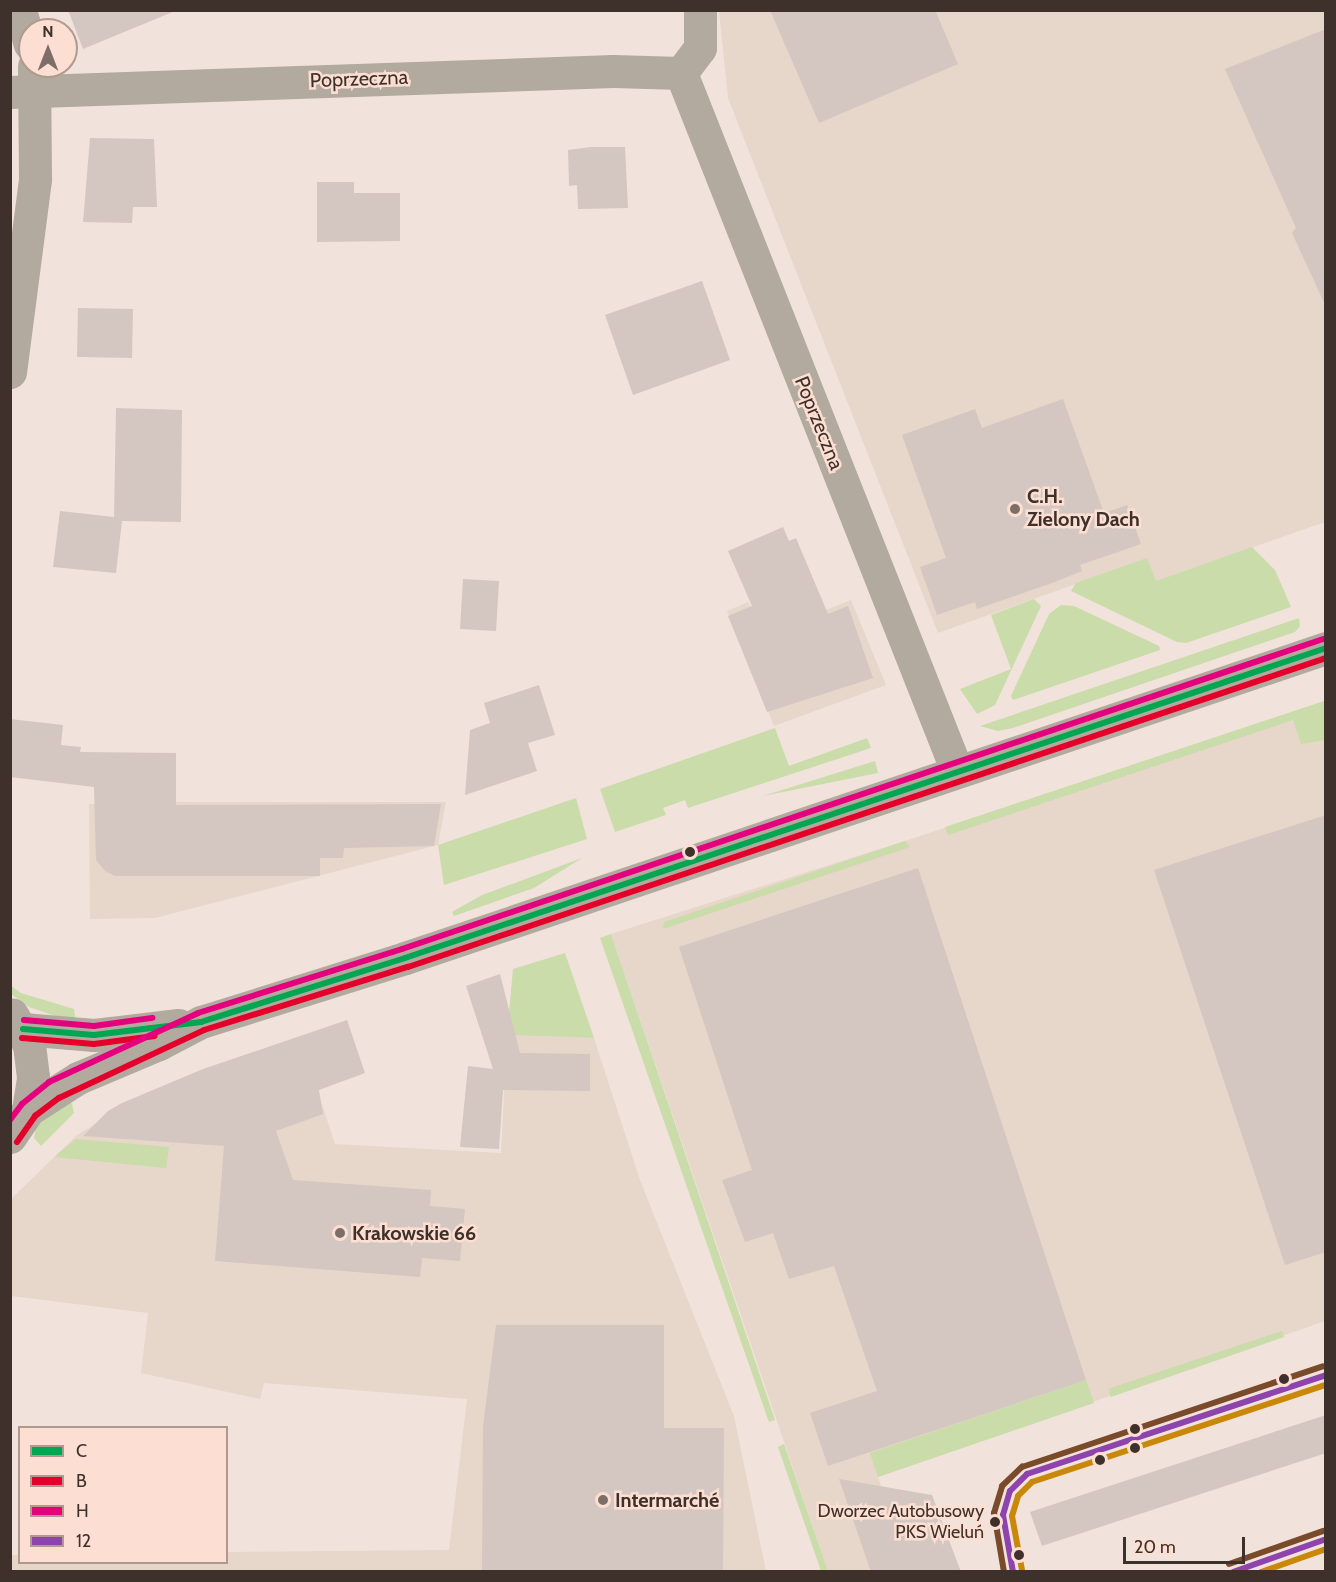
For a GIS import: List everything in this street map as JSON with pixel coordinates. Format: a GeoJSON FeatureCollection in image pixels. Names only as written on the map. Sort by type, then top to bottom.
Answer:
{"type":"FeatureCollection","features":[{"type":"Feature","properties":{"kind":"street"},"geometry":{"type":"LineString","coordinates":[[681,73],[699,48],[700,10]]}},
{"type":"Feature","properties":{"kind":"street","name":"Poprzeczna"},"geometry":{"type":"LineString","coordinates":[[27,83],[601,71],[681,73],[957,771]]}},
{"type":"Feature","properties":{"kind":"street"},"geometry":{"type":"LineString","coordinates":[[10,372],[35,179],[27,83]]}},
{"type":"Feature","properties":{"kind":"street"},"geometry":{"type":"LineString","coordinates":[[10,1137],[28,1110],[78,1078],[159,1044],[201,1022],[405,958],[1326,648]]}},
{"type":"Feature","properties":{"kind":"street"},"geometry":{"type":"LineString","coordinates":[[16,1021],[94,1035],[201,1022]]}},
{"type":"Feature","properties":{"kind":"street"},"geometry":{"type":"LineString","coordinates":[[16,1021],[32,1062],[28,1110]]}},
{"type":"Feature","properties":{"kind":"shaded area"},"geometry":{"type":"Polygon","coordinates":[[[719,11],[1325,11],[1325,522],[1156,581],[1146,559],[938,633],[728,98],[719,11]]]}},
{"type":"Feature","properties":{"kind":"shaded area"},"geometry":{"type":"Polygon","coordinates":[[[851,600],[886,685],[774,726],[727,611],[748,602],[765,634],[851,600]]]}},
{"type":"Feature","properties":{"kind":"shaded area"},"geometry":{"type":"Polygon","coordinates":[[[1325,701],[1325,1321],[878,1477],[909,1571],[828,1571],[611,934],[905,841],[1325,701]]]}},
{"type":"Feature","properties":{"kind":"shaded area"},"geometry":{"type":"Polygon","coordinates":[[[446,802],[438,845],[155,918],[90,919],[89,804],[446,802]]]}},
{"type":"Feature","properties":{"kind":"shaded area"},"geometry":{"type":"Polygon","coordinates":[[[507,1035],[594,1038],[640,1180],[734,1416],[766,1571],[11,1571],[11,1555],[18,1555],[18,1564],[228,1564],[228,1552],[449,1550],[467,1399],[264,1383],[260,1399],[141,1373],[148,1313],[11,1296],[11,1199],[77,1135],[122,1108],[300,1038],[335,1144],[501,1153],[507,1035]]]}},
{"type":"Feature","properties":{"kind":"green space"},"geometry":{"type":"Polygon","coordinates":[[[1252,547],[1275,570],[1291,607],[1186,643],[1177,642],[1071,591],[1076,583],[1147,558],[1156,581],[1252,547]]]}},
{"type":"Feature","properties":{"kind":"green space"},"geometry":{"type":"Polygon","coordinates":[[[1034,599],[1041,606],[995,705],[977,714],[960,689],[1011,669],[991,615],[1034,599]]]}},
{"type":"Feature","properties":{"kind":"green space"},"geometry":{"type":"Polygon","coordinates":[[[1061,605],[1074,606],[1159,646],[1160,650],[1013,700],[1011,696],[1049,614],[1061,605]]]}},
{"type":"Feature","properties":{"kind":"green space"},"geometry":{"type":"Polygon","coordinates":[[[1299,618],[1300,626],[1295,632],[1013,728],[998,731],[980,726],[1299,618]]]}},
{"type":"Feature","properties":{"kind":"green space"},"geometry":{"type":"Polygon","coordinates":[[[1324,701],[1325,740],[1301,744],[1293,720],[948,835],[945,827],[1324,701]]]}},
{"type":"Feature","properties":{"kind":"green space"},"geometry":{"type":"Polygon","coordinates":[[[775,728],[789,766],[867,738],[871,748],[688,808],[685,800],[663,808],[666,815],[615,832],[600,789],[775,728]]]}},
{"type":"Feature","properties":{"kind":"green space"},"geometry":{"type":"Polygon","coordinates":[[[875,761],[878,773],[763,796],[875,761]]]}},
{"type":"Feature","properties":{"kind":"green space"},"geometry":{"type":"Polygon","coordinates":[[[576,798],[587,839],[444,885],[438,845],[576,798]]]}},
{"type":"Feature","properties":{"kind":"green space"},"geometry":{"type":"Polygon","coordinates":[[[905,841],[910,847],[663,929],[664,922],[905,841]]]}},
{"type":"Feature","properties":{"kind":"green space"},"geometry":{"type":"Polygon","coordinates":[[[582,858],[534,888],[454,916],[452,912],[482,895],[582,858]]]}},
{"type":"Feature","properties":{"kind":"green space"},"geometry":{"type":"Polygon","coordinates":[[[611,934],[775,1420],[769,1422],[600,938],[611,934]]]}},
{"type":"Feature","properties":{"kind":"green space"},"geometry":{"type":"Polygon","coordinates":[[[565,953],[594,1038],[507,1035],[513,969],[565,953]]]}},
{"type":"Feature","properties":{"kind":"green space"},"geometry":{"type":"Polygon","coordinates":[[[10,985],[21,993],[74,1009],[76,1023],[29,1007],[11,994],[10,985]]]}},
{"type":"Feature","properties":{"kind":"green space"},"geometry":{"type":"Polygon","coordinates":[[[66,1099],[72,1104],[74,1113],[41,1146],[34,1138],[36,1127],[66,1099]]]}},
{"type":"Feature","properties":{"kind":"green space"},"geometry":{"type":"Polygon","coordinates":[[[76,1139],[169,1147],[166,1168],[54,1157],[76,1139]]]}},
{"type":"Feature","properties":{"kind":"green space"},"geometry":{"type":"Polygon","coordinates":[[[1282,1331],[1284,1337],[1111,1397],[1108,1389],[1282,1331]]]}},
{"type":"Feature","properties":{"kind":"green space"},"geometry":{"type":"Polygon","coordinates":[[[1086,1380],[1094,1403],[878,1477],[870,1453],[1086,1380]]]}},
{"type":"Feature","properties":{"kind":"green space"},"geometry":{"type":"Polygon","coordinates":[[[784,1444],[828,1571],[821,1571],[778,1447],[784,1444]]]}},
{"type":"Feature","properties":{"kind":"building"},"geometry":{"type":"Polygon","coordinates":[[[68,10],[175,11],[83,49],[78,36],[78,18],[71,18],[68,10]]]}},
{"type":"Feature","properties":{"kind":"building"},"geometry":{"type":"Polygon","coordinates":[[[770,10],[935,10],[958,64],[819,123],[770,10]]]}},
{"type":"Feature","properties":{"kind":"building"},"geometry":{"type":"Polygon","coordinates":[[[1326,29],[1326,307],[1292,233],[1296,228],[1225,69],[1326,29]]]}},
{"type":"Feature","properties":{"kind":"building"},"geometry":{"type":"Polygon","coordinates":[[[90,138],[154,139],[157,207],[133,207],[132,223],[83,222],[90,138]]]}},
{"type":"Feature","properties":{"kind":"building"},"geometry":{"type":"Polygon","coordinates":[[[625,147],[628,208],[578,209],[577,185],[569,186],[568,150],[625,147]]]}},
{"type":"Feature","properties":{"kind":"building"},"geometry":{"type":"Polygon","coordinates":[[[317,182],[354,182],[354,193],[400,193],[400,241],[317,242],[317,182]]]}},
{"type":"Feature","properties":{"kind":"building"},"geometry":{"type":"Polygon","coordinates":[[[702,281],[730,360],[633,395],[605,315],[702,281]]]}},
{"type":"Feature","properties":{"kind":"building"},"geometry":{"type":"Polygon","coordinates":[[[78,308],[133,309],[132,358],[77,357],[78,308]]]}},
{"type":"Feature","properties":{"kind":"building","name":"C.H. Zielony Dach"},"geometry":{"type":"Polygon","coordinates":[[[1063,399],[1104,513],[1127,505],[1141,544],[1080,565],[1082,571],[1052,583],[977,609],[975,602],[937,615],[920,567],[946,558],[902,435],[975,409],[982,428],[1063,399]]]}},
{"type":"Feature","properties":{"kind":"building"},"geometry":{"type":"Polygon","coordinates":[[[116,408],[182,410],[181,522],[122,521],[116,573],[53,567],[60,511],[114,517],[116,408]]]}},
{"type":"Feature","properties":{"kind":"building"},"geometry":{"type":"Polygon","coordinates":[[[783,527],[789,541],[796,538],[828,614],[848,606],[873,678],[767,712],[728,616],[752,606],[728,551],[783,527]]]}},
{"type":"Feature","properties":{"kind":"building"},"geometry":{"type":"Polygon","coordinates":[[[463,579],[499,581],[496,631],[460,629],[463,579]]]}},
{"type":"Feature","properties":{"kind":"building"},"geometry":{"type":"Polygon","coordinates":[[[539,685],[555,735],[528,743],[537,771],[465,795],[470,730],[490,723],[484,703],[539,685]]]}},
{"type":"Feature","properties":{"kind":"building"},"geometry":{"type":"Polygon","coordinates":[[[10,719],[63,725],[61,745],[81,747],[80,752],[176,753],[176,805],[441,804],[434,846],[344,848],[343,858],[320,858],[320,876],[115,876],[105,871],[96,860],[94,787],[10,777],[10,719]]]}},
{"type":"Feature","properties":{"kind":"building"},"geometry":{"type":"Polygon","coordinates":[[[1326,815],[1326,1252],[1285,1265],[1154,870],[1326,815]]]}},
{"type":"Feature","properties":{"kind":"building"},"geometry":{"type":"Polygon","coordinates":[[[918,868],[1086,1380],[828,1466],[810,1413],[877,1391],[834,1266],[789,1279],[773,1233],[745,1242],[722,1180],[752,1170],[679,947],[918,868]]]}},
{"type":"Feature","properties":{"kind":"building"},"geometry":{"type":"Polygon","coordinates":[[[500,974],[520,1053],[590,1054],[590,1091],[503,1090],[499,1149],[460,1147],[468,1066],[493,1069],[466,986],[500,974]]]}},
{"type":"Feature","properties":{"kind":"building"},"geometry":{"type":"Polygon","coordinates":[[[347,1020],[365,1073],[319,1090],[323,1114],[276,1131],[293,1180],[431,1190],[430,1206],[465,1209],[460,1261],[422,1258],[420,1277],[215,1261],[224,1146],[83,1136],[108,1111],[122,1103],[203,1069],[347,1020]]]}},
{"type":"Feature","properties":{"kind":"building","name":"Intermarché"},"geometry":{"type":"Polygon","coordinates":[[[496,1325],[664,1325],[664,1428],[724,1428],[723,1572],[482,1572],[483,1426],[496,1325]]]}},
{"type":"Feature","properties":{"kind":"building"},"geometry":{"type":"Polygon","coordinates":[[[1326,1415],[1326,1453],[1042,1546],[1030,1512],[1326,1415]]]}},
{"type":"Feature","properties":{"kind":"building"},"geometry":{"type":"Polygon","coordinates":[[[839,1479],[932,1495],[961,1572],[871,1572],[839,1479]]]}},
{"type":"Feature","properties":{"kind":"transit line","name":"H"},"geometry":{"type":"LineString","coordinates":[[10,1120],[22,1104],[49,1082],[198,1013],[402,949],[1323,639]]}},
{"type":"Feature","properties":{"kind":"transit line","name":"C"},"geometry":{"type":"LineString","coordinates":[[23,1029],[94,1035],[201,1022],[405,958],[1326,648]]}},
{"type":"Feature","properties":{"kind":"transit line","name":"B"},"geometry":{"type":"LineString","coordinates":[[17,1142],[35,1116],[59,1098],[204,1030],[408,967],[1326,658]]}},
{"type":"Feature","properties":{"kind":"transit line","name":"H"},"geometry":{"type":"LineString","coordinates":[[24,1020],[94,1026],[152,1018]]}},
{"type":"Feature","properties":{"kind":"transit line","name":"B"},"geometry":{"type":"LineString","coordinates":[[22,1038],[94,1044],[154,1036]]}},
{"type":"Feature","properties":{"kind":"transit line"},"geometry":{"type":"LineString","coordinates":[[1004,1572],[994,1513],[1002,1486],[1022,1467],[1323,1366]]}},
{"type":"Feature","properties":{"kind":"transit line","name":"12"},"geometry":{"type":"LineString","coordinates":[[1013,1572],[1003,1515],[1010,1491],[1027,1474],[1326,1375]]}},
{"type":"Feature","properties":{"kind":"transit line"},"geometry":{"type":"LineString","coordinates":[[1022,1570],[1012,1516],[1018,1496],[1032,1482],[1326,1385]]}},
{"type":"Feature","properties":{"kind":"transit line"},"geometry":{"type":"LineString","coordinates":[[1229,1564],[1323,1531]]}},
{"type":"Feature","properties":{"kind":"transit line","name":"12"},"geometry":{"type":"LineString","coordinates":[[1233,1572],[1326,1539]]}},
{"type":"Feature","properties":{"kind":"transit line"},"geometry":{"type":"LineString","coordinates":[[1261,1572],[1326,1549]]}},
{"type":"Feature","properties":{"kind":"place","name":"C.H. Zielony Dach"},"geometry":{"type":"Point","coordinates":[1015,509]}},
{"type":"Feature","properties":{"kind":"place","name":"Krakowskie 66"},"geometry":{"type":"Point","coordinates":[340,1233]}},
{"type":"Feature","properties":{"kind":"place","name":"Intermarché"},"geometry":{"type":"Point","coordinates":[603,1500]}},
{"type":"Feature","properties":{"kind":"place","name":"Dworzec Autobusowy PKS Wieluń"},"geometry":{"type":"Point","coordinates":[995,1522]}}]}
